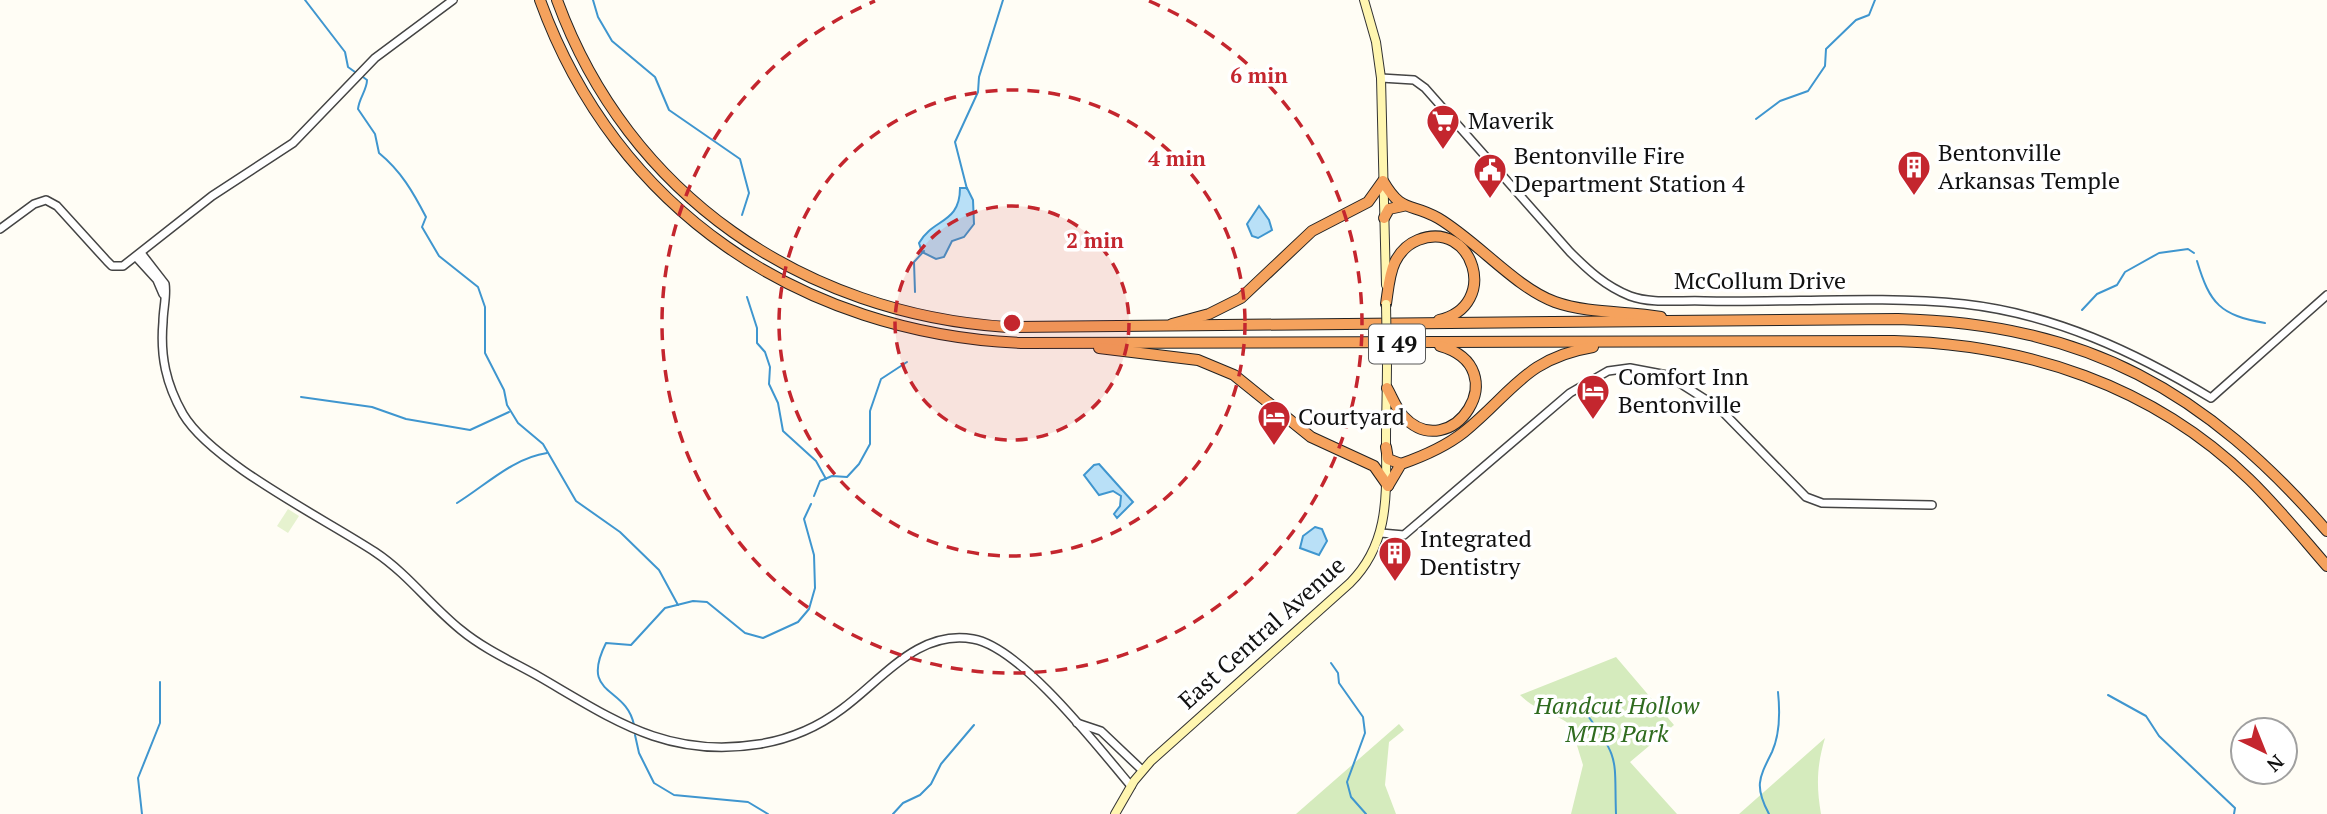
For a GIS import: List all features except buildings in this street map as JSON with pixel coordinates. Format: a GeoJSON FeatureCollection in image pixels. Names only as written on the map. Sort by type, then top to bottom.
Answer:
{"type":"FeatureCollection","features":[{"type":"Feature","properties":{"kind":"highway","name":"I 49"},"geometry":{"type":"LineString","coordinates":[[540,0],[566,61],[587,99],[638,167],[683,213],[735,254],[771,277],[850,312],[912,331],[995,342],[1937,342],[1990,349],[2063,367],[2143,401],[2215,449],[2248,478],[2327,566]]}},
{"type":"Feature","properties":{"kind":"highway","name":"I 49"},"geometry":{"type":"LineString","coordinates":[[557,0],[580,54],[600,89],[647,154],[701,206],[773,259],[846,295],[943,321],[1007,327],[1690,321],[1939,320],[1979,323],[2058,342],[2135,373],[2207,415],[2269,468],[2327,531]]}},
{"type":"Feature","properties":{"kind":"highway"},"geometry":{"type":"LineString","coordinates":[[1168,327],[1176,321],[1209,314],[1241,298],[1312,231],[1368,202],[1383,181],[1391,195],[1403,206]]}},
{"type":"Feature","properties":{"kind":"highway"},"geometry":{"type":"LineString","coordinates":[[1384,218],[1389,209],[1403,206],[1426,212],[1455,228],[1528,287],[1555,302],[1582,308],[1690,321]]}},
{"type":"Feature","properties":{"kind":"highway"},"geometry":{"type":"LineString","coordinates":[[1386,304],[1393,267],[1404,250],[1422,239],[1449,240],[1461,247],[1472,263],[1474,289],[1460,310],[1444,319],[1426,323]]}},
{"type":"Feature","properties":{"kind":"highway"},"geometry":{"type":"LineString","coordinates":[[1092,343],[1101,349],[1198,360],[1234,375],[1311,437],[1374,466],[1388,486],[1401,464],[1431,453],[1451,441],[1523,375],[1553,356],[1586,348],[1642,342]]}},
{"type":"Feature","properties":{"kind":"highway"},"geometry":{"type":"LineString","coordinates":[[1387,387],[1404,416],[1420,427],[1448,428],[1466,415],[1475,397],[1473,372],[1457,353],[1429,344]]}},
{"type":"Feature","properties":{"kind":"highway"},"geometry":{"type":"LineString","coordinates":[[1386,447],[1388,459],[1401,464]]}},
{"type":"Feature","properties":{"kind":"main road","name":"East Central Avenue"},"geometry":{"type":"LineString","coordinates":[[1115,814],[1142,771],[1192,721],[1350,583],[1366,563],[1381,533],[1388,486],[1381,78],[1376,42],[1364,0]]}},
{"type":"Feature","properties":{"kind":"street"},"geometry":{"type":"LineString","coordinates":[[0,229],[34,204],[46,200],[57,206],[112,265],[123,266],[212,196],[293,143],[375,58],[453,0]]}},
{"type":"Feature","properties":{"kind":"street","name":"McCollum Drive"},"geometry":{"type":"LineString","coordinates":[[1381,78],[1414,80],[1424,88],[1570,253],[1594,276],[1632,297],[1720,301],[1923,301],[1967,304],[2033,318],[2103,341],[2159,366],[2211,398],[2327,295]]}},
{"type":"Feature","properties":{"kind":"street"},"geometry":{"type":"LineString","coordinates":[[139,255],[161,276],[166,290],[161,346],[169,387],[184,416],[202,438],[227,458],[376,553],[473,639],[627,728],[662,740],[698,746],[736,747],[784,739],[839,711],[910,653],[932,642],[954,636],[989,642],[1009,655],[1077,723],[1131,786]]}},
{"type":"Feature","properties":{"kind":"street"},"geometry":{"type":"LineString","coordinates":[[1381,533],[1404,536],[1570,393],[1608,371],[1630,368],[1667,375],[1719,408],[1806,497],[1822,503],[1932,505]]}},
{"type":"Feature","properties":{"kind":"street"},"geometry":{"type":"LineString","coordinates":[[1077,723],[1101,731],[1142,771]]}},
{"type":"Feature","properties":{"kind":"green space"},"geometry":{"type":"Polygon","coordinates":[[[288,509],[299,516],[288,533],[277,526],[288,509]]]}},
{"type":"Feature","properties":{"kind":"green space","name":"Handcut Hollow MTB Park"},"geometry":{"type":"Polygon","coordinates":[[[1616,657],[1674,725],[1630,762],[1677,814],[1571,814],[1583,765],[1575,739],[1581,735],[1565,721],[1520,695],[1616,657]]]}},
{"type":"Feature","properties":{"kind":"green space"},"geometry":{"type":"Polygon","coordinates":[[[1399,724],[1404,730],[1389,742],[1385,785],[1396,814],[1296,814],[1399,724]]]}},
{"type":"Feature","properties":{"kind":"green space"},"geometry":{"type":"Polygon","coordinates":[[[1825,738],[1818,775],[1821,814],[1739,814],[1825,738]]]}},
{"type":"Feature","properties":{"kind":"water"},"geometry":{"type":"Polygon","coordinates":[[[960,188],[967,188],[973,200],[974,224],[964,237],[952,241],[944,257],[936,259],[922,252],[919,243],[931,229],[951,215],[959,200],[960,188]]]}},
{"type":"Feature","properties":{"kind":"water"},"geometry":{"type":"Polygon","coordinates":[[[1259,206],[1269,220],[1272,230],[1258,238],[1252,236],[1247,224],[1259,206]]]}},
{"type":"Feature","properties":{"kind":"water"},"geometry":{"type":"Polygon","coordinates":[[[1099,464],[1133,502],[1117,518],[1114,514],[1120,506],[1121,496],[1113,491],[1099,495],[1084,475],[1094,465],[1099,464]]]}},
{"type":"Feature","properties":{"kind":"water"},"geometry":{"type":"Polygon","coordinates":[[[1315,527],[1322,529],[1327,541],[1319,555],[1300,548],[1303,536],[1315,527]]]}},
{"type":"Feature","properties":{"kind":"waterway"},"geometry":{"type":"LineString","coordinates":[[305,0],[345,52],[348,67],[355,72]]}},
{"type":"Feature","properties":{"kind":"waterway"},"geometry":{"type":"LineString","coordinates":[[593,0],[598,17],[612,41],[655,77],[669,110],[740,159],[749,193],[742,215]]}},
{"type":"Feature","properties":{"kind":"waterway"},"geometry":{"type":"LineString","coordinates":[[967,189],[955,142],[978,92],[979,77],[1003,0]]}},
{"type":"Feature","properties":{"kind":"waterway"},"geometry":{"type":"LineString","coordinates":[[1756,119],[1780,101],[1808,91],[1825,66],[1826,49],[1856,20],[1869,15],[1875,0]]}},
{"type":"Feature","properties":{"kind":"waterway"},"geometry":{"type":"LineString","coordinates":[[363,77],[367,84],[358,109],[375,134],[379,153],[400,175],[416,199],[426,217],[422,227],[439,256],[478,287],[485,307],[485,353],[504,390],[507,405],[518,423],[543,444],[576,501],[620,532],[659,570],[678,605]]}},
{"type":"Feature","properties":{"kind":"waterway"},"geometry":{"type":"LineString","coordinates":[[2082,310],[2097,294],[2117,285],[2125,272],[2159,253],[2188,249],[2194,253]]}},
{"type":"Feature","properties":{"kind":"waterway"},"geometry":{"type":"LineString","coordinates":[[915,292],[914,262],[924,251]]}},
{"type":"Feature","properties":{"kind":"waterway"},"geometry":{"type":"LineString","coordinates":[[2197,261],[2207,288],[2219,305],[2237,316],[2265,323]]}},
{"type":"Feature","properties":{"kind":"waterway"},"geometry":{"type":"LineString","coordinates":[[747,297],[757,328],[757,343],[765,352],[770,367],[769,384],[778,403],[783,431],[816,461],[826,479]]}},
{"type":"Feature","properties":{"kind":"waterway"},"geometry":{"type":"LineString","coordinates":[[814,496],[820,481],[832,476],[847,477],[859,464],[870,444],[870,411],[881,379],[907,362]]}},
{"type":"Feature","properties":{"kind":"waterway"},"geometry":{"type":"LineString","coordinates":[[301,397],[372,407],[406,419],[470,430],[509,412]]}},
{"type":"Feature","properties":{"kind":"waterway"},"geometry":{"type":"LineString","coordinates":[[457,503],[511,466],[547,453]]}},
{"type":"Feature","properties":{"kind":"waterway"},"geometry":{"type":"LineString","coordinates":[[634,725],[629,712],[601,682],[598,673],[599,660],[606,643],[631,645],[665,608],[693,601],[707,602],[745,633],[763,638],[798,622],[809,609],[815,588],[814,555],[804,519],[811,504]]}},
{"type":"Feature","properties":{"kind":"waterway"},"geometry":{"type":"LineString","coordinates":[[1331,663],[1338,673],[1339,683],[1363,717],[1365,733],[1347,782],[1351,797],[1366,814]]}},
{"type":"Feature","properties":{"kind":"waterway"},"geometry":{"type":"LineString","coordinates":[[142,814],[138,778],[160,723],[160,682]]}},
{"type":"Feature","properties":{"kind":"waterway"},"geometry":{"type":"LineString","coordinates":[[1769,814],[1761,796],[1760,782],[1777,738],[1778,692]]}},
{"type":"Feature","properties":{"kind":"waterway"},"geometry":{"type":"LineString","coordinates":[[2108,695],[2146,716],[2159,736],[2235,808],[2234,814]]}},
{"type":"Feature","properties":{"kind":"waterway"},"geometry":{"type":"LineString","coordinates":[[1585,712],[1605,740],[1613,760],[1616,814]]}},
{"type":"Feature","properties":{"kind":"waterway"},"geometry":{"type":"LineString","coordinates":[[893,814],[903,803],[920,795],[931,784],[941,764],[974,725]]}},
{"type":"Feature","properties":{"kind":"waterway"},"geometry":{"type":"LineString","coordinates":[[635,735],[639,753],[654,783],[674,795],[748,802],[768,814]]}},
{"type":"Feature","properties":{"kind":"place","name":"Maverik"},"geometry":{"type":"Point","coordinates":[1443,151]}},
{"type":"Feature","properties":{"kind":"place","name":"Bentonville Arkansas Temple"},"geometry":{"type":"Point","coordinates":[1914,197]}},
{"type":"Feature","properties":{"kind":"place","name":"Bentonville Fire Department Station 4"},"geometry":{"type":"Point","coordinates":[1490,200]}},
{"type":"Feature","properties":{"kind":"place","name":"Comfort Inn Bentonville"},"geometry":{"type":"Point","coordinates":[1593,421]}},
{"type":"Feature","properties":{"kind":"place","name":"Courtyard"},"geometry":{"type":"Point","coordinates":[1274,447]}},
{"type":"Feature","properties":{"kind":"place","name":"Integrated Dentistry"},"geometry":{"type":"Point","coordinates":[1395,583]}}]}
